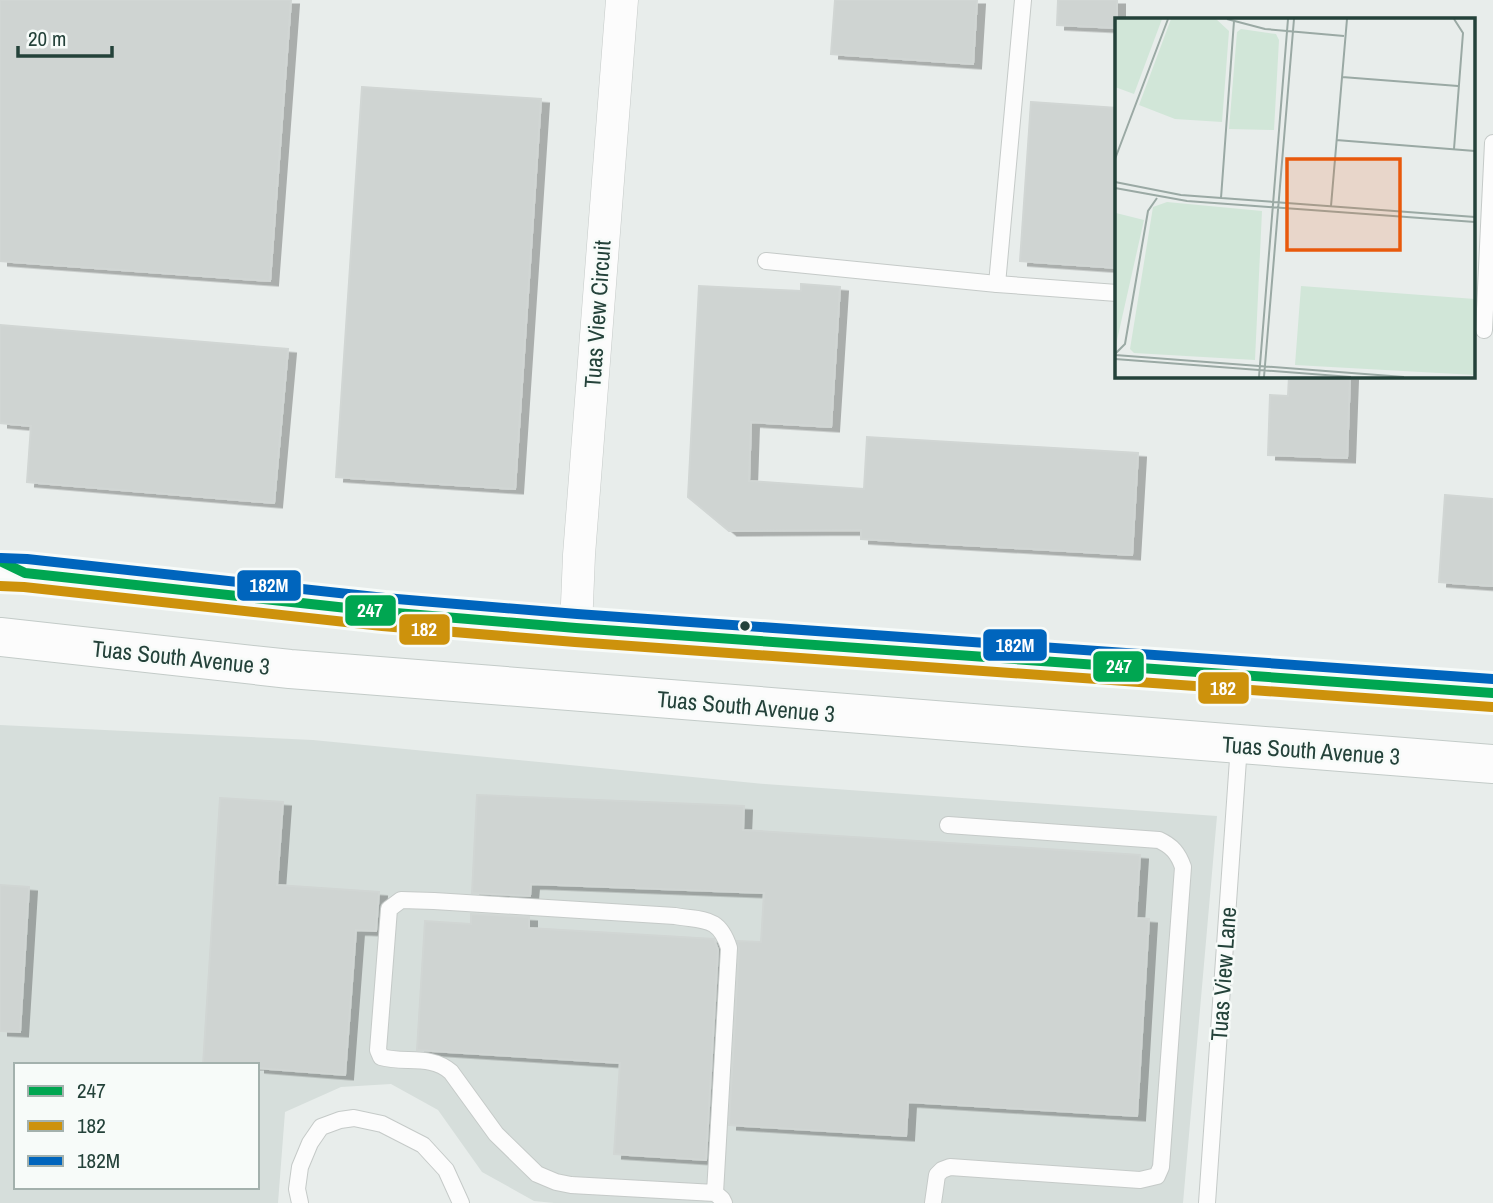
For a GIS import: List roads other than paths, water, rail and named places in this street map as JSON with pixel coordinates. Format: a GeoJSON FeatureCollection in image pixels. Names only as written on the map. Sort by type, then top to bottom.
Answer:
{"type":"FeatureCollection","features":[{"type":"Feature","properties":{"kind":"street","name":"Tuas View Circuit"},"geometry":{"type":"LineString","coordinates":[[576,628],[579,555],[622,0]]}},
{"type":"Feature","properties":{"kind":"street"},"geometry":{"type":"LineString","coordinates":[[9,569],[384,611],[576,628],[1493,693]]}},
{"type":"Feature","properties":{"kind":"street","name":"Tuas South Avenue 3"},"geometry":{"type":"LineString","coordinates":[[0,637],[290,669],[1493,764]]}},
{"type":"Feature","properties":{"kind":"lane"},"geometry":{"type":"LineString","coordinates":[[998,284],[1023,0]]}},
{"type":"Feature","properties":{"kind":"lane"},"geometry":{"type":"LineString","coordinates":[[1484,330],[1493,143]]}},
{"type":"Feature","properties":{"kind":"lane"},"geometry":{"type":"LineString","coordinates":[[766,261],[1115,293]]}},
{"type":"Feature","properties":{"kind":"lane","name":"Tuas View Lane"},"geometry":{"type":"LineString","coordinates":[[1207,1203],[1239,745]]}},
{"type":"Feature","properties":{"kind":"lane"},"geometry":{"type":"LineString","coordinates":[[933,1203],[937,1175],[950,1167],[1140,1180],[1157,1176],[1161,1167],[1183,867],[1170,845],[1159,840],[948,825]]}},
{"type":"Feature","properties":{"kind":"lane"},"geometry":{"type":"LineString","coordinates":[[401,900],[434,901],[675,916],[707,921],[718,926],[729,948],[719,1198],[556,1182],[537,1174],[496,1134],[444,1066],[429,1061],[381,1057],[378,1050],[389,909],[401,900]]}},
{"type":"Feature","properties":{"kind":"lane"},"geometry":{"type":"LineString","coordinates":[[300,1203],[296,1188],[300,1167],[310,1143],[321,1128],[340,1120],[354,1118],[382,1124],[423,1145],[446,1170],[461,1203]]}}]}
